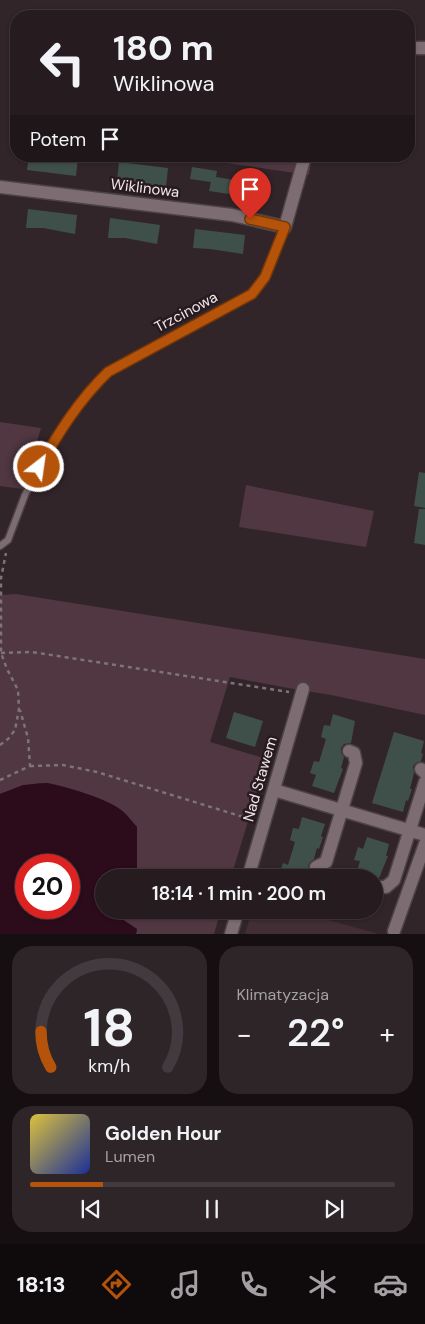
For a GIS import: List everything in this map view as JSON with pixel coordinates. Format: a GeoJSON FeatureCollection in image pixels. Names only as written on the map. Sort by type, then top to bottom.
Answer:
{"type":"FeatureCollection","features":[{"type":"Feature","properties":{"kind":"street","name":"Trzcinowa"},"geometry":{"type":"LineString","coordinates":[[285,227],[302,162]]}},
{"type":"Feature","properties":{"kind":"street","name":"Wiklinowa"},"geometry":{"type":"LineString","coordinates":[[0,187],[232,215],[285,227]]}},
{"type":"Feature","properties":{"kind":"street","name":"Nad Stawem"},"geometry":{"type":"LineString","coordinates":[[251,869],[303,691]]}},
{"type":"Feature","properties":{"kind":"street"},"geometry":{"type":"LineString","coordinates":[[316,867],[326,862],[356,764],[354,753],[349,751]]}},
{"type":"Feature","properties":{"kind":"street"},"geometry":{"type":"LineString","coordinates":[[383,887],[386,887],[394,880],[410,831],[424,775]]}},
{"type":"Feature","properties":{"kind":"street"},"geometry":{"type":"LineString","coordinates":[[274,790],[425,835]]}},
{"type":"Feature","properties":{"kind":"street"},"geometry":{"type":"LineString","coordinates":[[394,931],[425,844]]}},
{"type":"Feature","properties":{"kind":"street"},"geometry":{"type":"LineString","coordinates":[[231,934],[235,919]]}},
{"type":"Feature","properties":{"kind":"lane","name":"Trzcinowa"},"geometry":{"type":"LineString","coordinates":[[8,540],[39,467],[73,411],[90,389],[108,372],[252,294],[265,277],[285,227]]}},
{"type":"Feature","properties":{"kind":"lane"},"geometry":{"type":"LineString","coordinates":[[0,546],[8,540]]}},
{"type":"Feature","properties":{"kind":"path"},"geometry":{"type":"LineString","coordinates":[[0,745],[15,730],[19,709],[18,690],[6,669],[1,653],[1,578],[8,540]]}},
{"type":"Feature","properties":{"kind":"path"},"geometry":{"type":"LineString","coordinates":[[1,653],[32,652],[303,691]]}},
{"type":"Feature","properties":{"kind":"path"},"geometry":{"type":"LineString","coordinates":[[19,709],[28,738],[30,766]]}},
{"type":"Feature","properties":{"kind":"path"},"geometry":{"type":"LineString","coordinates":[[0,780],[30,766],[63,765],[97,772],[264,824]]}},
{"type":"Feature","properties":{"kind":"shaded area"},"geometry":{"type":"Polygon","coordinates":[[[219,162],[311,162],[309,175],[219,162]]]}},
{"type":"Feature","properties":{"kind":"shaded area"},"geometry":{"type":"Polygon","coordinates":[[[0,422],[41,428],[23,489],[0,486],[0,422]]]}},
{"type":"Feature","properties":{"kind":"shaded area"},"geometry":{"type":"Polygon","coordinates":[[[246,485],[374,511],[366,547],[239,527],[246,485]]]}},
{"type":"Feature","properties":{"kind":"shaded area"},"geometry":{"type":"Polygon","coordinates":[[[16,594],[425,659],[425,715],[331,695],[230,677],[210,742],[267,759],[233,869],[137,869],[137,827],[115,806],[72,789],[45,783],[28,785],[0,794],[0,595],[16,594]]]}},
{"type":"Feature","properties":{"kind":"shaded area"},"geometry":{"type":"Polygon","coordinates":[[[47,783],[96,797],[114,805],[127,816],[137,827],[137,869],[95,869],[95,919],[122,919],[137,929],[136,934],[0,934],[0,794],[23,785],[47,783]]]}},
{"type":"Feature","properties":{"kind":"shaded area"},"geometry":{"type":"Polygon","coordinates":[[[122,919],[218,919],[214,934],[136,934],[137,929],[122,919]]]}},
{"type":"Feature","properties":{"kind":"shaded area"},"geometry":{"type":"Polygon","coordinates":[[[249,919],[325,919],[379,934],[245,934],[249,919]]]}},
{"type":"Feature","properties":{"kind":"building"},"geometry":{"type":"Polygon","coordinates":[[[28,162],[77,162],[76,176],[27,170],[28,162]]]}},
{"type":"Feature","properties":{"kind":"building"},"geometry":{"type":"Polygon","coordinates":[[[119,162],[168,168],[166,187],[117,181],[119,162]]]}},
{"type":"Feature","properties":{"kind":"building"},"geometry":{"type":"Polygon","coordinates":[[[192,167],[217,171],[216,177],[241,181],[241,178],[258,179],[256,198],[209,191],[211,182],[190,179],[192,167]]]}},
{"type":"Feature","properties":{"kind":"building"},"geometry":{"type":"Polygon","coordinates":[[[28,209],[77,215],[75,234],[43,228],[26,228],[28,209]]]}},
{"type":"Feature","properties":{"kind":"building"},"geometry":{"type":"Polygon","coordinates":[[[110,218],[160,225],[157,244],[125,238],[108,238],[110,218]]]}},
{"type":"Feature","properties":{"kind":"building"},"geometry":{"type":"Polygon","coordinates":[[[195,229],[245,235],[243,254],[193,248],[195,229]]]}},
{"type":"Feature","properties":{"kind":"building"},"geometry":{"type":"Polygon","coordinates":[[[419,472],[425,473],[425,508],[414,506],[419,472]]]}},
{"type":"Feature","properties":{"kind":"building"},"geometry":{"type":"Polygon","coordinates":[[[419,509],[425,509],[425,545],[414,543],[419,509]]]}},
{"type":"Feature","properties":{"kind":"building"},"geometry":{"type":"Polygon","coordinates":[[[234,712],[263,721],[255,747],[226,738],[234,712]]]}},
{"type":"Feature","properties":{"kind":"building"},"geometry":{"type":"Polygon","coordinates":[[[333,714],[355,721],[351,743],[344,744],[341,748],[341,753],[344,757],[341,768],[343,769],[334,793],[312,786],[316,775],[310,773],[314,761],[319,762],[326,739],[321,737],[324,725],[330,726],[333,714]]]}},
{"type":"Feature","properties":{"kind":"building"},"geometry":{"type":"Polygon","coordinates":[[[394,732],[424,741],[421,761],[413,766],[414,773],[410,789],[412,789],[408,801],[406,800],[403,812],[372,803],[394,732]]]}},
{"type":"Feature","properties":{"kind":"building"},"geometry":{"type":"Polygon","coordinates":[[[302,817],[325,824],[319,849],[317,848],[314,859],[308,866],[309,869],[281,869],[283,863],[288,865],[295,842],[290,840],[293,828],[299,829],[302,817]]]}},
{"type":"Feature","properties":{"kind":"building"},"geometry":{"type":"Polygon","coordinates":[[[367,837],[389,844],[386,856],[388,856],[383,869],[358,869],[360,861],[354,860],[358,847],[363,849],[367,837]]]}},
{"type":"Feature","properties":{"kind":"route"},"geometry":{"type":"LineString","coordinates":[[39,467],[56,436],[73,411],[90,389],[108,372],[252,294],[265,277],[285,227],[250,219]]}}]}
